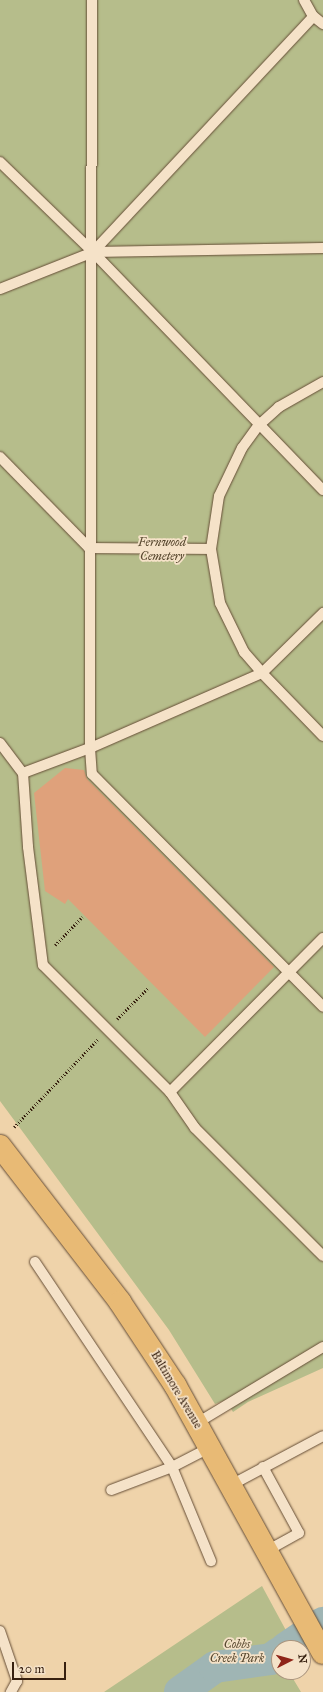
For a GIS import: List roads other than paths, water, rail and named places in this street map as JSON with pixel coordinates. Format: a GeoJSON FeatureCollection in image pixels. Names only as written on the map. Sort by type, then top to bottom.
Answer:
{"type":"FeatureCollection","features":[{"type":"Feature","properties":{"kind":"main road","name":"Baltimore Avenue"},"geometry":{"type":"LineString","coordinates":[[0,1146],[120,1302],[197,1423],[209,1448],[322,1652]]}},
{"type":"Feature","properties":{"kind":"lane"},"geometry":{"type":"LineString","coordinates":[[92,0],[93,252],[89,548],[90,748],[92,774],[323,1007]]}},
{"type":"Feature","properties":{"kind":"lane"},"geometry":{"type":"LineString","coordinates":[[304,0],[313,17],[323,24]]}},
{"type":"Feature","properties":{"kind":"lane"},"geometry":{"type":"LineString","coordinates":[[93,252],[313,17]]}},
{"type":"Feature","properties":{"kind":"lane"},"geometry":{"type":"LineString","coordinates":[[0,162],[93,252],[258,426],[323,490]]}},
{"type":"Feature","properties":{"kind":"lane"},"geometry":{"type":"LineString","coordinates":[[0,288],[93,252],[323,248]]}},
{"type":"Feature","properties":{"kind":"lane"},"geometry":{"type":"LineString","coordinates":[[323,382],[279,407],[258,426],[242,448],[226,477],[213,522],[211,549],[214,577],[225,616],[244,652],[323,736]]}},
{"type":"Feature","properties":{"kind":"lane"},"geometry":{"type":"LineString","coordinates":[[0,457],[89,548],[211,549]]}},
{"type":"Feature","properties":{"kind":"lane"},"geometry":{"type":"LineString","coordinates":[[23,773],[90,748],[262,672],[323,613]]}},
{"type":"Feature","properties":{"kind":"lane"},"geometry":{"type":"LineString","coordinates":[[0,743],[23,773],[28,847],[43,965],[106,1030],[170,1092],[196,1128],[323,1256]]}},
{"type":"Feature","properties":{"kind":"lane"},"geometry":{"type":"LineString","coordinates":[[170,1092],[323,938]]}},
{"type":"Feature","properties":{"kind":"lane"},"geometry":{"type":"LineString","coordinates":[[35,1262],[172,1467],[211,1561]]}},
{"type":"Feature","properties":{"kind":"lane"},"geometry":{"type":"LineString","coordinates":[[197,1423],[323,1347]]}},
{"type":"Feature","properties":{"kind":"lane"},"geometry":{"type":"LineString","coordinates":[[230,1485],[323,1436]]}},
{"type":"Feature","properties":{"kind":"lane"},"geometry":{"type":"LineString","coordinates":[[111,1490],[172,1467],[209,1448]]}},
{"type":"Feature","properties":{"kind":"lane"},"geometry":{"type":"LineString","coordinates":[[263,1467],[299,1532],[267,1551]]}},
{"type":"Feature","properties":{"kind":"lane"},"geometry":{"type":"LineString","coordinates":[[0,1631],[16,1681],[12,1692]]}},
{"type":"Feature","properties":{"kind":"waterway"},"geometry":{"type":"LineString","coordinates":[[298,1640],[323,1623]]}},
{"type":"Feature","properties":{"kind":"waterway"},"geometry":{"type":"LineString","coordinates":[[180,1692],[215,1667],[271,1659]]}},
{"type":"Feature","properties":{"kind":"park label","name":"Fernwood Cemetery"},"geometry":{"type":"Point","coordinates":[162,550]}},
{"type":"Feature","properties":{"kind":"park label","name":"Cobbs Creek Park"},"geometry":{"type":"Point","coordinates":[237,1652]}}]}
